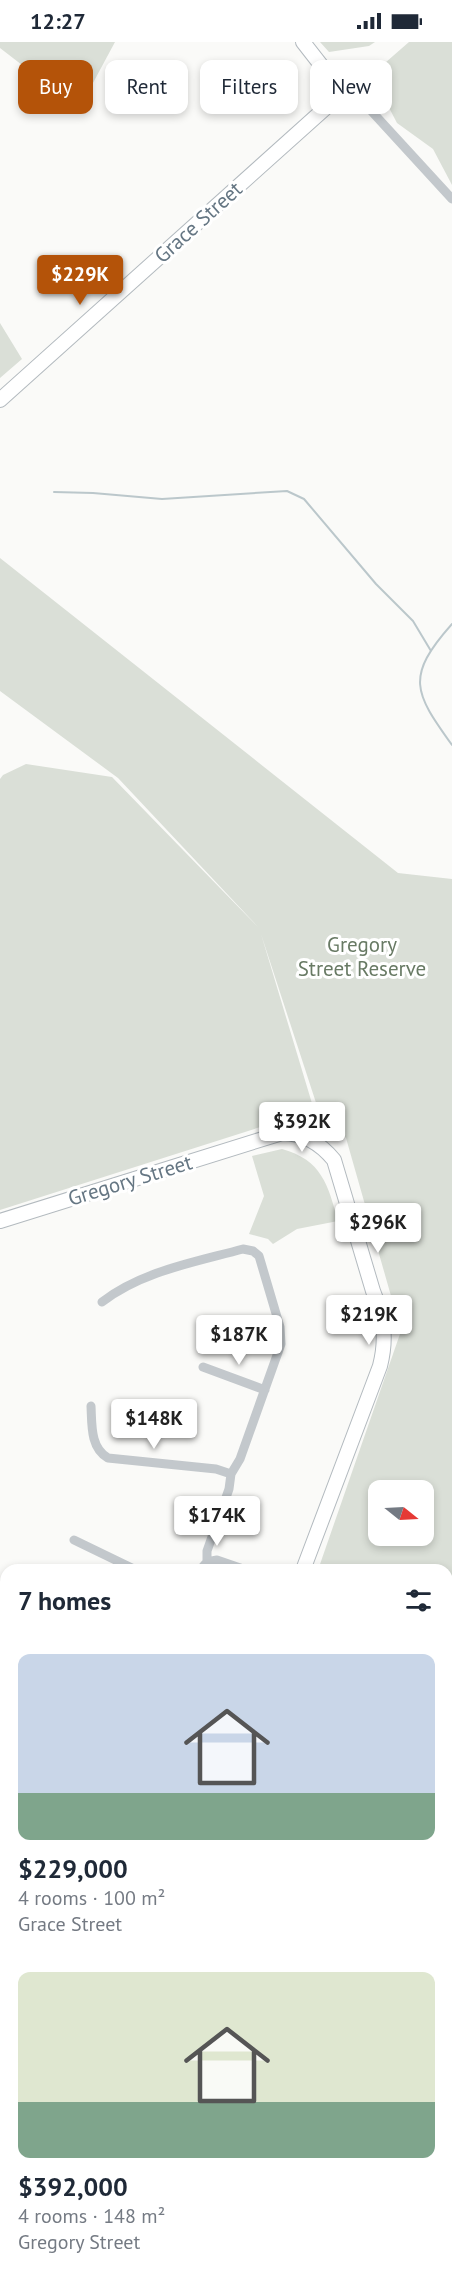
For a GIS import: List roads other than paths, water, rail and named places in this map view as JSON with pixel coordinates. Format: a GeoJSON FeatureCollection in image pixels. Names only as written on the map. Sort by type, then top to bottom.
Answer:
{"type":"FeatureCollection","features":[{"type":"Feature","properties":{"kind":"main road"},"geometry":{"type":"LineString","coordinates":[[303,42],[318,60]]}},
{"type":"Feature","properties":{"kind":"main road","name":"Grace Street"},"geometry":{"type":"LineString","coordinates":[[0,400],[318,114]]}},
{"type":"Feature","properties":{"kind":"main road","name":"Gregory Street"},"geometry":{"type":"LineString","coordinates":[[0,1221],[261,1140],[289,1139],[307,1145],[323,1156],[338,1177],[373,1291],[379,1338],[367,1399],[305,1564]]}},
{"type":"Feature","properties":{"kind":"street"},"geometry":{"type":"LineString","coordinates":[[374,114],[452,199]]}},
{"type":"Feature","properties":{"kind":"street"},"geometry":{"type":"LineString","coordinates":[[102,1302],[118,1290],[168,1270],[243,1249],[253,1251],[259,1256],[281,1332],[279,1349],[240,1459],[231,1474],[229,1489],[207,1551],[207,1562],[217,1560],[229,1564]]}},
{"type":"Feature","properties":{"kind":"street"},"geometry":{"type":"LineString","coordinates":[[203,1367],[265,1390]]}},
{"type":"Feature","properties":{"kind":"street"},"geometry":{"type":"LineString","coordinates":[[91,1406],[92,1428],[96,1443],[103,1455],[108,1458],[216,1469],[231,1474]]}},
{"type":"Feature","properties":{"kind":"street"},"geometry":{"type":"LineString","coordinates":[[74,1540],[123,1564]]}},
{"type":"Feature","properties":{"kind":"waterway"},"geometry":{"type":"LineString","coordinates":[[54,492],[162,499],[287,491],[304,499],[376,584],[413,621],[431,651]]}},
{"type":"Feature","properties":{"kind":"waterway"},"geometry":{"type":"LineString","coordinates":[[452,624],[427,658],[421,672],[420,684],[429,711],[452,745]]}},
{"type":"Feature","properties":{"kind":"park label","name":"Gregory Street Reserve"},"geometry":{"type":"Point","coordinates":[362,956]}}]}
